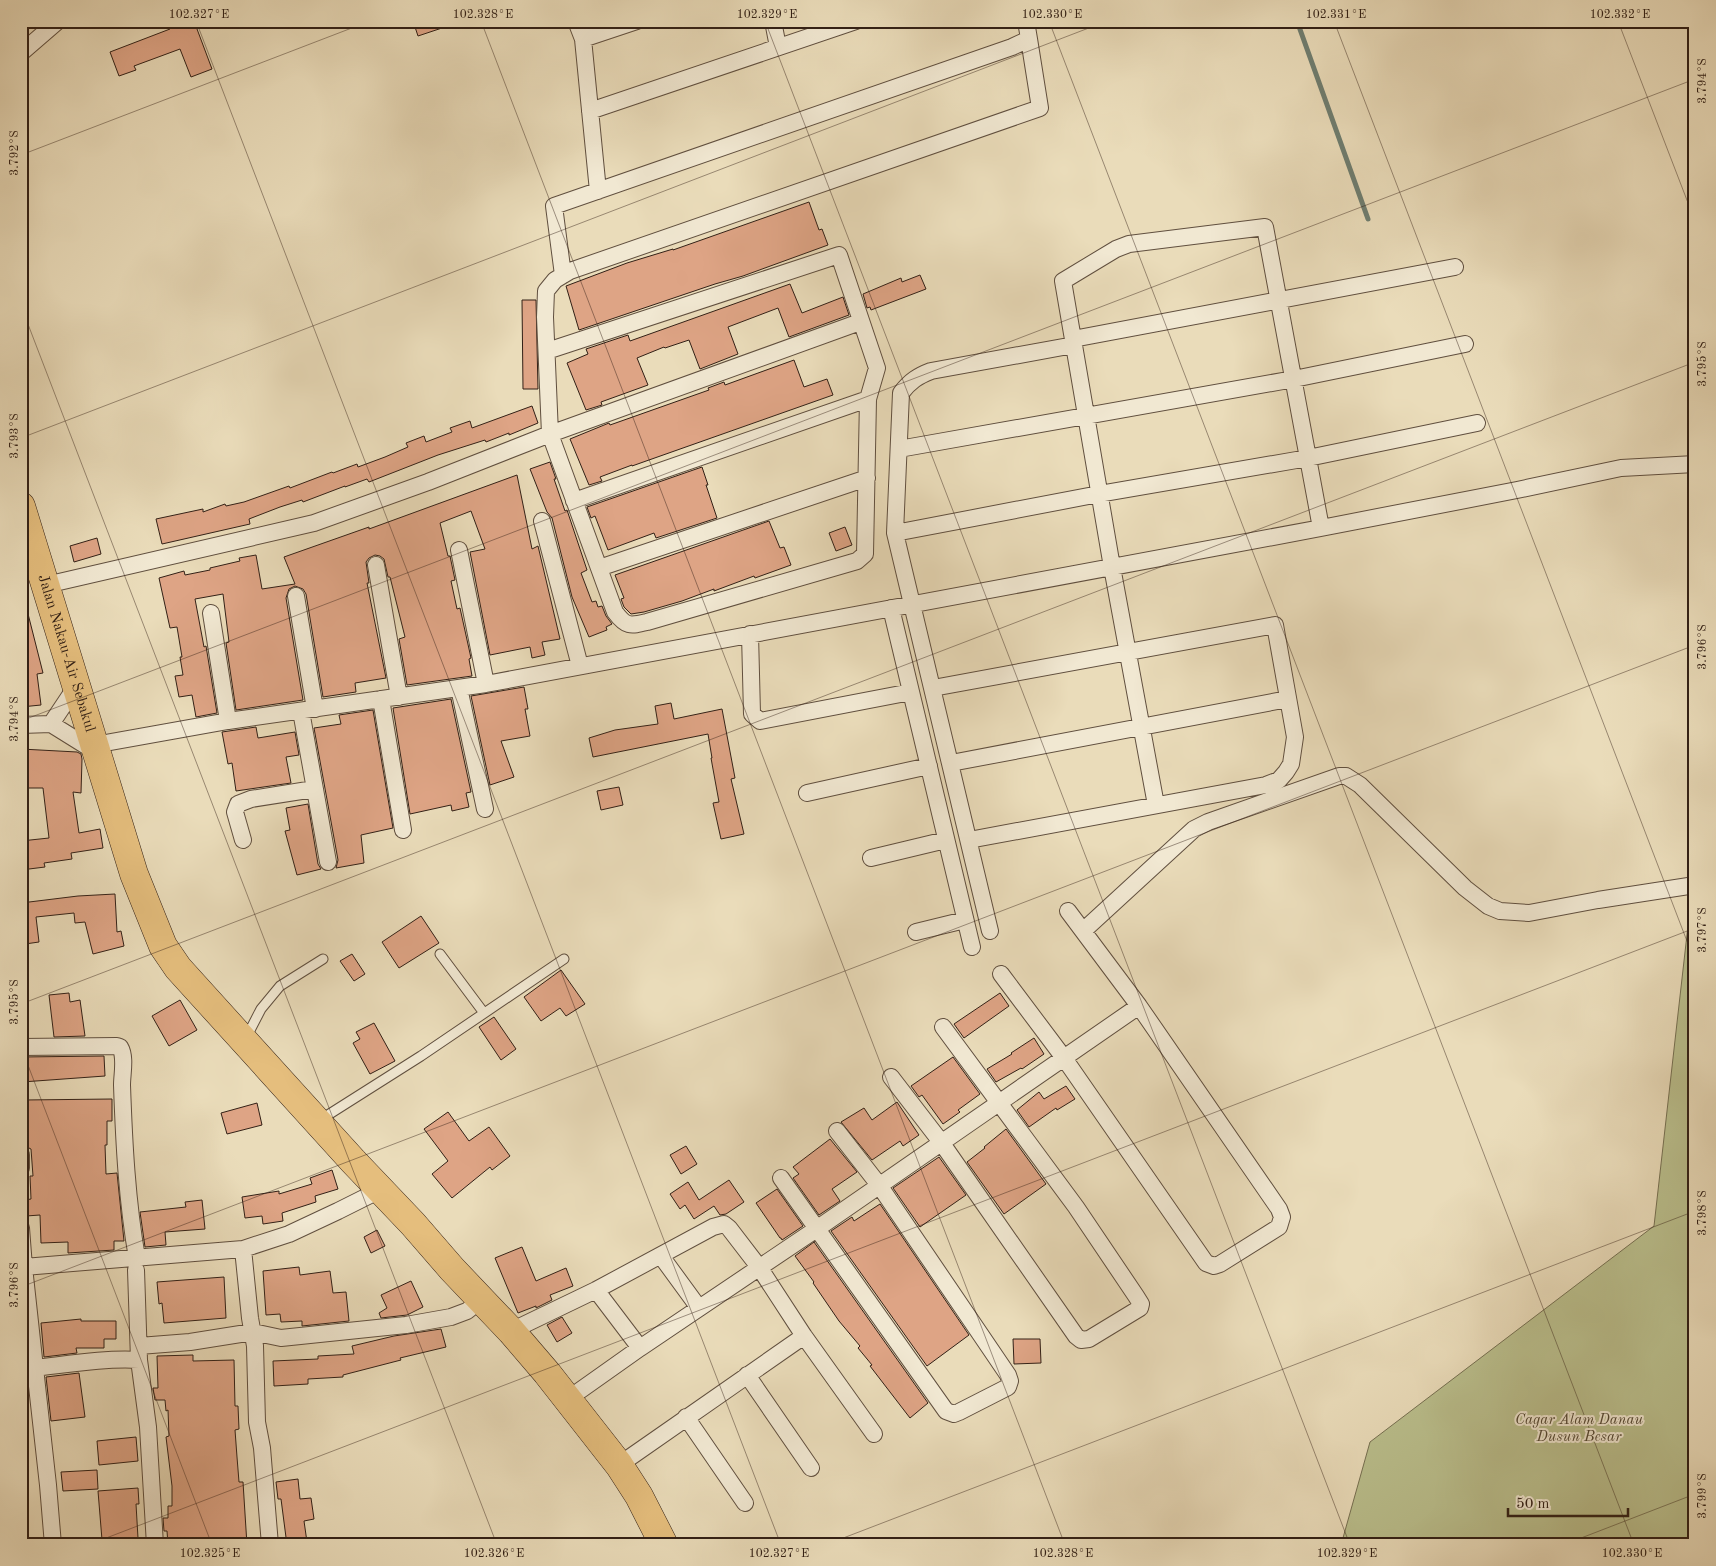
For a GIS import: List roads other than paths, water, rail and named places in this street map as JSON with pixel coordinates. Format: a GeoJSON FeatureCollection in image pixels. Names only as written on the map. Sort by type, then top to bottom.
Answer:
{"type":"FeatureCollection","features":[{"type":"Feature","properties":{"kind":"highway","name":"Jalan Nakau-Air Sebakul"},"geometry":{"type":"LineString","coordinates":[[21,506],[134,874],[163,946],[178,968],[452,1269],[511,1331],[568,1399],[639,1496],[664,1545]]}},
{"type":"Feature","properties":{"kind":"street"},"geometry":{"type":"LineString","coordinates":[[21,53],[58,21]]}},
{"type":"Feature","properties":{"kind":"street"},"geometry":{"type":"LineString","coordinates":[[576,21],[582,39],[598,191]]}},
{"type":"Feature","properties":{"kind":"street"},"geometry":{"type":"LineString","coordinates":[[582,39],[637,21]]}},
{"type":"Feature","properties":{"kind":"street"},"geometry":{"type":"LineString","coordinates":[[774,21],[778,47]]}},
{"type":"Feature","properties":{"kind":"street"},"geometry":{"type":"LineString","coordinates":[[590,111],[856,21]]}},
{"type":"Feature","properties":{"kind":"street"},"geometry":{"type":"LineString","coordinates":[[563,275],[554,206],[1012,47],[1030,26]]}},
{"type":"Feature","properties":{"kind":"street"},"geometry":{"type":"LineString","coordinates":[[547,351],[839,255],[877,368],[868,399],[866,554],[857,561],[632,626],[622,622],[615,612],[550,434],[545,317],[546,291],[554,280],[570,271],[1040,108],[1030,26]]}},
{"type":"Feature","properties":{"kind":"street"},"geometry":{"type":"LineString","coordinates":[[1156,805],[1099,494],[1064,281],[1116,249],[1129,244],[1265,227],[1322,528]]}},
{"type":"Feature","properties":{"kind":"street"},"geometry":{"type":"LineString","coordinates":[[990,931],[895,533],[901,393],[907,384],[916,377],[932,371],[1279,300],[1455,267]]}},
{"type":"Feature","properties":{"kind":"street"},"geometry":{"type":"LineString","coordinates":[[46,585],[314,523],[428,482],[550,434],[860,322]]}},
{"type":"Feature","properties":{"kind":"street"},"geometry":{"type":"LineString","coordinates":[[899,448],[1294,378],[1465,344]]}},
{"type":"Feature","properties":{"kind":"street"},"geometry":{"type":"LineString","coordinates":[[574,501],[868,399]]}},
{"type":"Feature","properties":{"kind":"street"},"geometry":{"type":"LineString","coordinates":[[895,533],[1099,494],[1308,458],[1477,423]]}},
{"type":"Feature","properties":{"kind":"street"},"geometry":{"type":"LineString","coordinates":[[21,725],[51,724],[97,756],[228,721],[486,684],[1322,528],[1621,468],[1695,464]]}},
{"type":"Feature","properties":{"kind":"street"},"geometry":{"type":"LineString","coordinates":[[599,568],[867,478]]}},
{"type":"Feature","properties":{"kind":"street"},"geometry":{"type":"LineString","coordinates":[[542,521],[580,666]]}},
{"type":"Feature","properties":{"kind":"street"},"geometry":{"type":"LineString","coordinates":[[459,550],[486,684]]}},
{"type":"Feature","properties":{"kind":"street"},"geometry":{"type":"LineString","coordinates":[[376,565],[399,697]]}},
{"type":"Feature","properties":{"kind":"street"},"geometry":{"type":"LineString","coordinates":[[296,596],[314,789],[328,862]]}},
{"type":"Feature","properties":{"kind":"street"},"geometry":{"type":"LineString","coordinates":[[891,608],[972,947]]}},
{"type":"Feature","properties":{"kind":"street"},"geometry":{"type":"LineString","coordinates":[[211,613],[228,721]]}},
{"type":"Feature","properties":{"kind":"street"},"geometry":{"type":"LineString","coordinates":[[933,688],[1275,625],[1295,737],[1294,752],[1286,772],[1279,780],[1266,785],[969,840]]}},
{"type":"Feature","properties":{"kind":"street"},"geometry":{"type":"LineString","coordinates":[[750,634],[752,714],[760,721],[911,692]]}},
{"type":"Feature","properties":{"kind":"street"},"geometry":{"type":"LineString","coordinates":[[51,724],[77,685]]}},
{"type":"Feature","properties":{"kind":"street"},"geometry":{"type":"LineString","coordinates":[[459,688],[485,809]]}},
{"type":"Feature","properties":{"kind":"street"},"geometry":{"type":"LineString","coordinates":[[381,699],[403,830]]}},
{"type":"Feature","properties":{"kind":"street"},"geometry":{"type":"LineString","coordinates":[[951,763],[1288,699]]}},
{"type":"Feature","properties":{"kind":"street"},"geometry":{"type":"LineString","coordinates":[[807,793],[929,766]]}},
{"type":"Feature","properties":{"kind":"street"},"geometry":{"type":"LineString","coordinates":[[1083,931],[1194,829],[1208,822],[1306,787],[1346,776],[1360,784],[1465,888],[1488,906],[1500,911],[1529,913],[1695,885]]}},
{"type":"Feature","properties":{"kind":"street"},"geometry":{"type":"LineString","coordinates":[[243,840],[234,812],[238,804],[250,799],[314,789]]}},
{"type":"Feature","properties":{"kind":"street"},"geometry":{"type":"LineString","coordinates":[[872,858],[946,840]]}},
{"type":"Feature","properties":{"kind":"street"},"geometry":{"type":"LineString","coordinates":[[1001,974],[1064,1058],[1206,1263],[1214,1266],[1220,1264],[1279,1227],[1282,1220],[1279,1208],[1139,1006],[1068,911]]}},
{"type":"Feature","properties":{"kind":"street"},"geometry":{"type":"LineString","coordinates":[[916,932],[965,920]]}},
{"type":"Feature","properties":{"kind":"street"},"geometry":{"type":"LineString","coordinates":[[568,1399],[1139,1006]]}},
{"type":"Feature","properties":{"kind":"street"},"geometry":{"type":"LineString","coordinates":[[891,1077],[941,1142],[1076,1336],[1081,1340],[1089,1339],[1140,1308],[1141,1304],[1136,1296],[1076,1207],[943,1027]]}},
{"type":"Feature","properties":{"kind":"street"},"geometry":{"type":"LineString","coordinates":[[21,1047],[117,1046],[123,1052],[122,1078],[125,1150],[136,1264],[139,1353],[148,1427],[155,1545]]}},
{"type":"Feature","properties":{"kind":"street"},"geometry":{"type":"LineString","coordinates":[[781,1178],[946,1411],[954,1414],[960,1412],[1008,1386],[1010,1380],[1008,1376],[879,1185],[837,1131]]}},
{"type":"Feature","properties":{"kind":"street"},"geometry":{"type":"LineString","coordinates":[[21,1155],[21,1168]]}},
{"type":"Feature","properties":{"kind":"street"},"geometry":{"type":"LineString","coordinates":[[23,1270],[244,1258],[380,1190]]}},
{"type":"Feature","properties":{"kind":"street"},"geometry":{"type":"LineString","coordinates":[[511,1331],[596,1290],[713,1227],[724,1224],[759,1267],[804,1336],[874,1434]]}},
{"type":"Feature","properties":{"kind":"street"},"geometry":{"type":"LineString","coordinates":[[21,1228],[28,1369],[48,1485],[53,1545]]}},
{"type":"Feature","properties":{"kind":"street"},"geometry":{"type":"LineString","coordinates":[[661,1256],[699,1308]]}},
{"type":"Feature","properties":{"kind":"street"},"geometry":{"type":"LineString","coordinates":[[244,1258],[257,1370],[256,1422],[262,1448],[270,1545]]}},
{"type":"Feature","properties":{"kind":"street"},"geometry":{"type":"LineString","coordinates":[[596,1290],[640,1348]]}},
{"type":"Feature","properties":{"kind":"street"},"geometry":{"type":"LineString","coordinates":[[28,1369],[124,1359],[139,1353],[190,1342],[253,1332],[281,1338],[406,1325],[451,1317],[467,1311],[482,1300]]}},
{"type":"Feature","properties":{"kind":"street"},"geometry":{"type":"LineString","coordinates":[[618,1465],[804,1336]]}},
{"type":"Feature","properties":{"kind":"street"},"geometry":{"type":"LineString","coordinates":[[747,1376],[811,1468]]}},
{"type":"Feature","properties":{"kind":"street"},"geometry":{"type":"LineString","coordinates":[[686,1417],[745,1503]]}},
{"type":"Feature","properties":{"kind":"lane"},"geometry":{"type":"LineString","coordinates":[[440,954],[484,1013]]}},
{"type":"Feature","properties":{"kind":"lane"},"geometry":{"type":"LineString","coordinates":[[244,1041],[260,1009],[280,986],[323,958]]}},
{"type":"Feature","properties":{"kind":"lane"},"geometry":{"type":"LineString","coordinates":[[318,1122],[421,1056],[564,959]]}},
{"type":"Feature","properties":{"kind":"waterway"},"geometry":{"type":"LineString","coordinates":[[1297,21],[1368,219]]}},
{"type":"Feature","properties":{"kind":"park label","name":"Cagar Alam Danau Dusun Besar"},"geometry":{"type":"Point","coordinates":[1579,1428]}}]}
